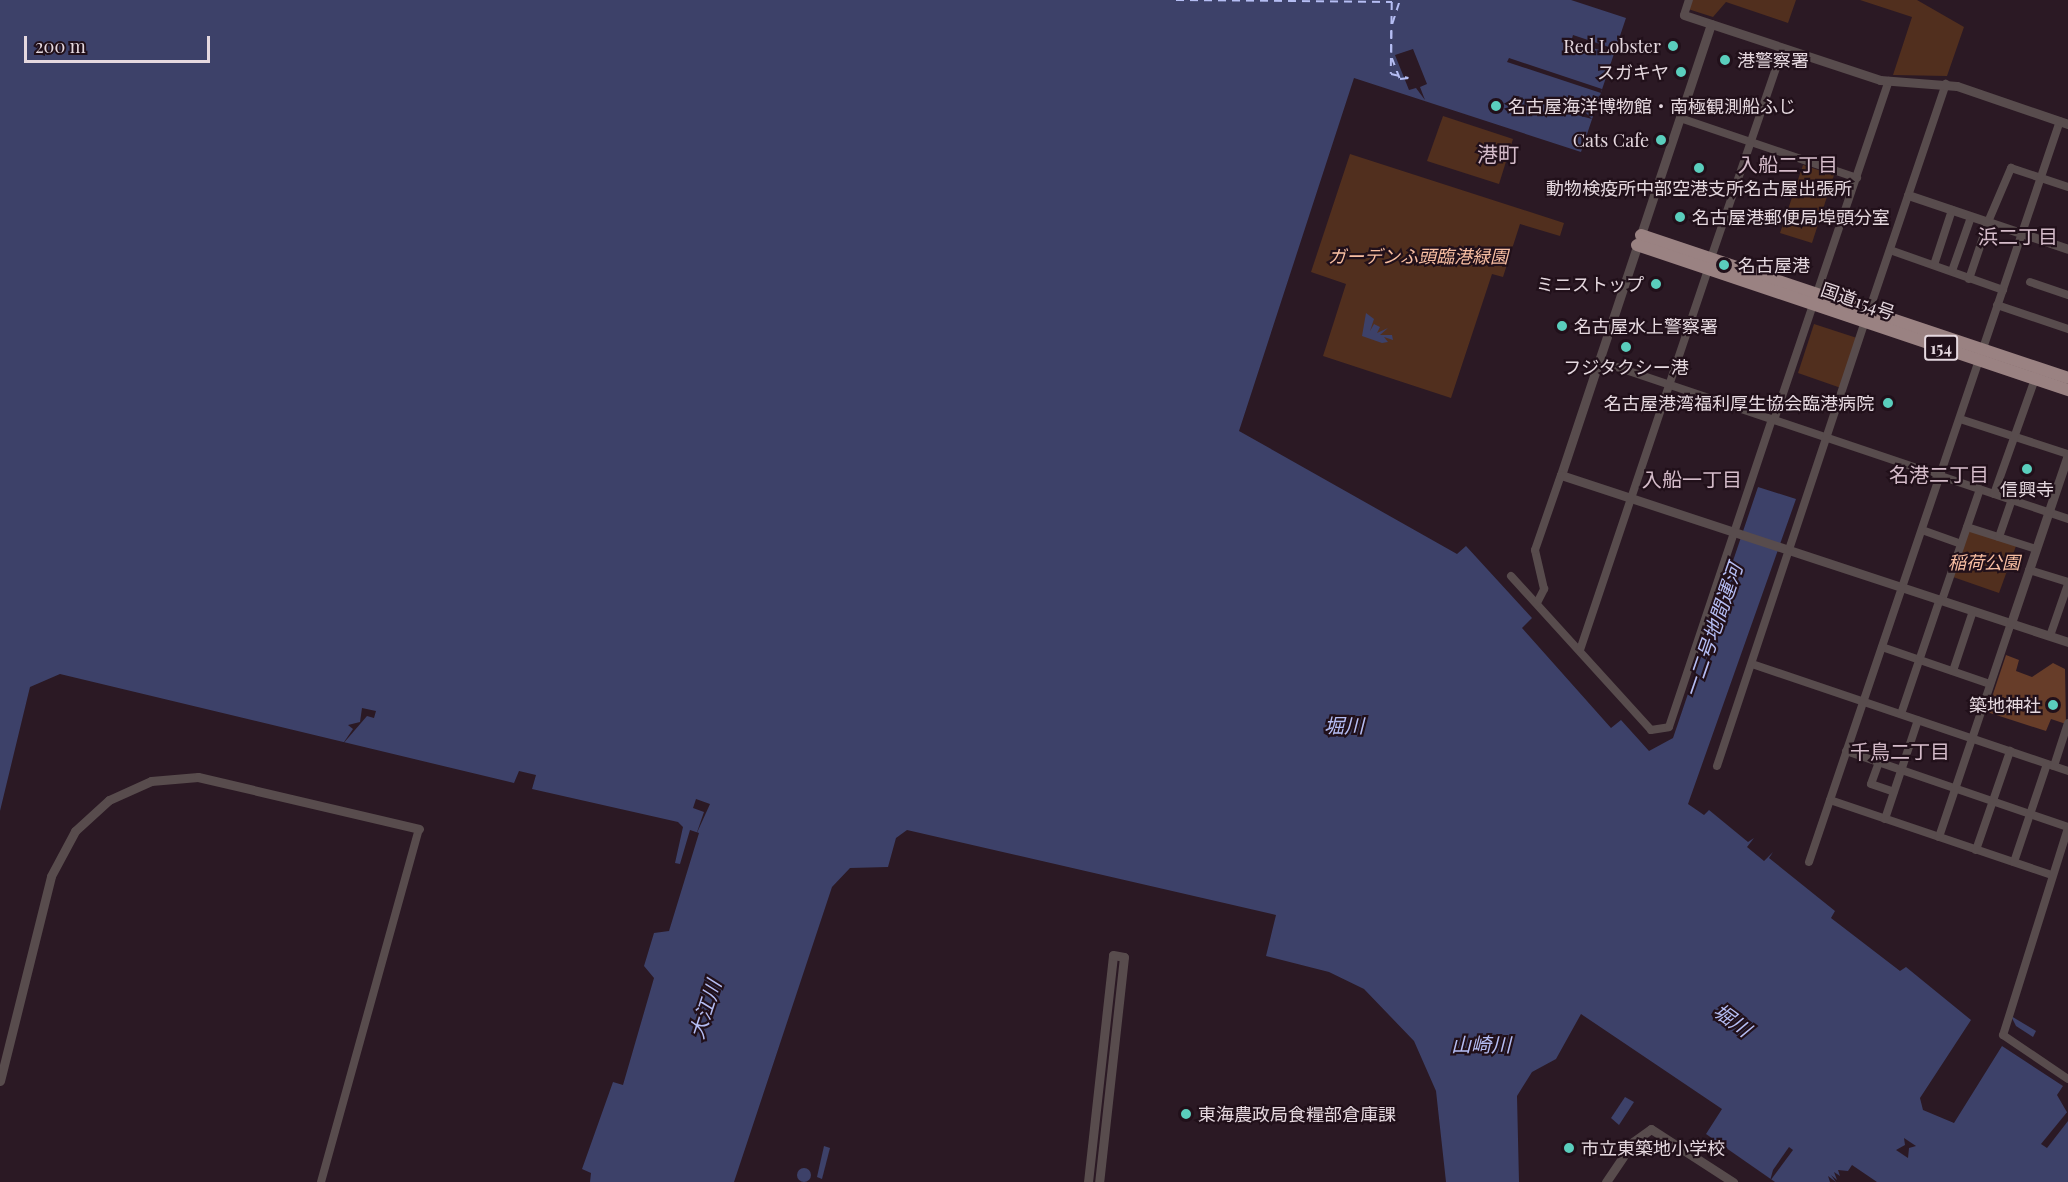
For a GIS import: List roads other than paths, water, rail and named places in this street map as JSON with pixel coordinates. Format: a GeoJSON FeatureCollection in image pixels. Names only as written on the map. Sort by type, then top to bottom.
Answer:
{"type":"FeatureCollection","features":[{"type":"Feature","properties":{"kind":"highway","name":"国道154号"},"geometry":{"type":"LineString","coordinates":[[1639,240],[1981,355],[2068,378]]}},
{"type":"Feature","properties":{"kind":"highway","name":"国道154号"},"geometry":{"type":"LineString","coordinates":[[1981,355],[2035,379],[2068,390]]}},
{"type":"Feature","properties":{"kind":"street"},"geometry":{"type":"LineString","coordinates":[[1689,0],[1684,15],[1783,48],[1889,81],[1946,84],[2064,122],[2040,178],[1809,862]]}},
{"type":"Feature","properties":{"kind":"street"},"geometry":{"type":"LineString","coordinates":[[1537,603],[1544,589],[1535,549],[1711,24]]}},
{"type":"Feature","properties":{"kind":"street"},"geometry":{"type":"LineString","coordinates":[[1580,650],[1783,48]]}},
{"type":"Feature","properties":{"kind":"street"},"geometry":{"type":"LineString","coordinates":[[1511,576],[1651,730],[1669,727],[1889,81]]}},
{"type":"Feature","properties":{"kind":"street"},"geometry":{"type":"LineString","coordinates":[[1717,766],[1752,664],[1787,549],[1827,438],[1946,84]]}},
{"type":"Feature","properties":{"kind":"street"},"geometry":{"type":"LineString","coordinates":[[1680,118],[1857,178]]}},
{"type":"Feature","properties":{"kind":"street"},"geometry":{"type":"LineString","coordinates":[[1969,279],[1988,222],[2012,168],[2068,187]]}},
{"type":"Feature","properties":{"kind":"street"},"geometry":{"type":"LineString","coordinates":[[1908,195],[2068,249]]}},
{"type":"Feature","properties":{"kind":"street"},"geometry":{"type":"LineString","coordinates":[[1934,265],[1952,210]]}},
{"type":"Feature","properties":{"kind":"street"},"geometry":{"type":"LineString","coordinates":[[1952,271],[1971,217]]}},
{"type":"Feature","properties":{"kind":"street"},"geometry":{"type":"LineString","coordinates":[[1890,250],[2002,290]]}},
{"type":"Feature","properties":{"kind":"street"},"geometry":{"type":"LineString","coordinates":[[2030,282],[2068,295]]}},
{"type":"Feature","properties":{"kind":"street"},"geometry":{"type":"LineString","coordinates":[[1997,305],[2068,329]]}},
{"type":"Feature","properties":{"kind":"street"},"geometry":{"type":"LineString","coordinates":[[1599,361],[2068,519]]}},
{"type":"Feature","properties":{"kind":"street"},"geometry":{"type":"LineString","coordinates":[[1994,494],[2035,379]]}},
{"type":"Feature","properties":{"kind":"street"},"geometry":{"type":"LineString","coordinates":[[1939,837],[2068,454],[1960,419]]}},
{"type":"Feature","properties":{"kind":"street"},"geometry":{"type":"LineString","coordinates":[[1561,475],[2068,642]]}},
{"type":"Feature","properties":{"kind":"street"},"geometry":{"type":"LineString","coordinates":[[1901,714],[1980,489]]}},
{"type":"Feature","properties":{"kind":"street"},"geometry":{"type":"LineString","coordinates":[[1999,537],[2012,500]]}},
{"type":"Feature","properties":{"kind":"street"},"geometry":{"type":"LineString","coordinates":[[1967,526],[2036,549]]}},
{"type":"Feature","properties":{"kind":"street"},"geometry":{"type":"LineString","coordinates":[[1922,530],[1961,544]]}},
{"type":"Feature","properties":{"kind":"street"},"geometry":{"type":"LineString","coordinates":[[2029,570],[2068,583],[2050,636]]}},
{"type":"Feature","properties":{"kind":"street"},"geometry":{"type":"LineString","coordinates":[[1953,671],[1973,610]]}},
{"type":"Feature","properties":{"kind":"street"},"geometry":{"type":"LineString","coordinates":[[1882,647],[1990,684]]}},
{"type":"Feature","properties":{"kind":"street"},"geometry":{"type":"LineString","coordinates":[[1752,664],[2068,771]]}},
{"type":"Feature","properties":{"kind":"street"},"geometry":{"type":"LineString","coordinates":[[1885,819],[1918,720]]}},
{"type":"Feature","properties":{"kind":"street"},"geometry":{"type":"LineString","coordinates":[[2014,862],[2030,814],[2068,723]]}},
{"type":"Feature","properties":{"kind":"street"},"geometry":{"type":"LineString","coordinates":[[1976,850],[2010,751]]}},
{"type":"Feature","properties":{"kind":"street"},"geometry":{"type":"LineString","coordinates":[[1846,752],[2068,828],[2003,1035],[2068,1079]]}},
{"type":"Feature","properties":{"kind":"street"},"geometry":{"type":"LineString","coordinates":[[1879,762],[1871,784],[1894,792]]}},
{"type":"Feature","properties":{"kind":"street"},"geometry":{"type":"LineString","coordinates":[[0,1081],[51,876],[75,831],[109,800],[151,781],[198,777],[419,829],[321,1182]]}},
{"type":"Feature","properties":{"kind":"street"},"geometry":{"type":"LineString","coordinates":[[1830,800],[2052,875]]}},
{"type":"Feature","properties":{"kind":"street"},"geometry":{"type":"LineString","coordinates":[[1088,1182],[1113,955],[1124,957],[1099,1182]]}},
{"type":"Feature","properties":{"kind":"street"},"geometry":{"type":"LineString","coordinates":[[1606,1182],[1633,1142],[1651,1129],[1733,1182]]}},
{"type":"Feature","properties":{"kind":"water"},"geometry":{"type":"Polygon","coordinates":[[[0,0],[1571,0],[1626,18],[1581,152],[1354,78],[1239,431],[1457,554],[1466,546],[1532,618],[1522,628],[1611,728],[1621,720],[1649,751],[1673,738],[1758,487],[1796,499],[1688,804],[1704,815],[1709,810],[1748,842],[1754,838],[1747,847],[1764,861],[1773,852],[1769,858],[1835,911],[1831,918],[1900,971],[1906,967],[1971,1020],[1920,1098],[1923,1110],[1954,1123],[2002,1046],[2063,1086],[2057,1095],[2068,1114],[2068,1182],[1877,1182],[1852,1165],[1848,1171],[1838,1170],[1840,1176],[1834,1172],[1837,1180],[1831,1175],[1836,1182],[1828,1176],[1830,1182],[1775,1182],[1706,1134],[1722,1109],[1581,1014],[1556,1059],[1532,1072],[1517,1096],[1519,1182],[1446,1182],[1436,1091],[1414,1041],[1364,989],[1329,972],[1266,956],[1276,915],[907,830],[896,838],[888,867],[850,868],[832,887],[734,1182],[590,1182],[591,1173],[582,1169],[613,1082],[623,1085],[654,978],[644,966],[654,933],[669,931],[699,833],[690,830],[680,864],[675,863],[683,827],[678,822],[532,789],[536,775],[519,771],[514,783],[60,674],[30,687],[0,811],[0,0]],[[1904,1138],[1905,1145],[1896,1150],[1908,1158],[1909,1148],[1916,1146],[1904,1138]]]}},
{"type":"Feature","properties":{"kind":"water"},"geometry":{"type":"Polygon","coordinates":[[[1366,313],[1374,319],[1370,331],[1374,324],[1380,327],[1377,333],[1388,328],[1380,335],[1392,335],[1393,340],[1384,337],[1388,342],[1382,343],[1362,336],[1366,313]]]}},
{"type":"Feature","properties":{"kind":"water"},"geometry":{"type":"Polygon","coordinates":[[[2011,1016],[2036,1031],[2033,1037],[2016,1026],[2011,1016]]]}},
{"type":"Feature","properties":{"kind":"water"},"geometry":{"type":"Polygon","coordinates":[[[1625,1097],[1634,1102],[1619,1125],[1611,1118],[1625,1097]]]}},
{"type":"Feature","properties":{"kind":"water"},"geometry":{"type":"Polygon","coordinates":[[[824,1146],[830,1148],[822,1179],[817,1177],[824,1146]]]}},
{"type":"Feature","properties":{"kind":"water"},"geometry":{"type":"Polygon","coordinates":[[[804,1168],[809,1170],[811,1175],[809,1180],[804,1182],[799,1180],[797,1175],[799,1170],[804,1168]]]}},
{"type":"Feature","properties":{"kind":"place","name":"Red Lobster"},"geometry":{"type":"Point","coordinates":[1673,46]}},
{"type":"Feature","properties":{"kind":"place","name":"港警察署"},"geometry":{"type":"Point","coordinates":[1725,60]}},
{"type":"Feature","properties":{"kind":"place","name":"スガキヤ"},"geometry":{"type":"Point","coordinates":[1681,72]}},
{"type":"Feature","properties":{"kind":"place","name":"名古屋海洋博物館・南極観測船ふじ"},"geometry":{"type":"Point","coordinates":[1496,106]}},
{"type":"Feature","properties":{"kind":"place","name":"Cats Cafe"},"geometry":{"type":"Point","coordinates":[1661,140]}},
{"type":"Feature","properties":{"kind":"place","name":"動物検疫所中部空港支所名古屋出張所"},"geometry":{"type":"Point","coordinates":[1699,168]}},
{"type":"Feature","properties":{"kind":"place","name":"名古屋港郵便局埠頭分室"},"geometry":{"type":"Point","coordinates":[1680,217]}},
{"type":"Feature","properties":{"kind":"place","name":"名古屋港"},"geometry":{"type":"Point","coordinates":[1724,265]}},
{"type":"Feature","properties":{"kind":"place","name":"ミニストップ"},"geometry":{"type":"Point","coordinates":[1656,284]}},
{"type":"Feature","properties":{"kind":"place","name":"名古屋水上警察署"},"geometry":{"type":"Point","coordinates":[1562,326]}},
{"type":"Feature","properties":{"kind":"place","name":"フジタクシー港"},"geometry":{"type":"Point","coordinates":[1626,347]}},
{"type":"Feature","properties":{"kind":"place","name":"名古屋港湾福利厚生協会臨港病院"},"geometry":{"type":"Point","coordinates":[1888,403]}},
{"type":"Feature","properties":{"kind":"place","name":"信興寺"},"geometry":{"type":"Point","coordinates":[2027,469]}},
{"type":"Feature","properties":{"kind":"place","name":"築地神社"},"geometry":{"type":"Point","coordinates":[2053,705]}},
{"type":"Feature","properties":{"kind":"place","name":"東海農政局食糧部倉庫課"},"geometry":{"type":"Point","coordinates":[1186,1114]}},
{"type":"Feature","properties":{"kind":"place","name":"市立東築地小学校"},"geometry":{"type":"Point","coordinates":[1569,1148]}},
{"type":"Feature","properties":{"kind":"district","name":"港町"},"geometry":{"type":"Point","coordinates":[1498,153]}},
{"type":"Feature","properties":{"kind":"district","name":"入船二丁目"},"geometry":{"type":"Point","coordinates":[1788,163]}},
{"type":"Feature","properties":{"kind":"district","name":"浜二丁目"},"geometry":{"type":"Point","coordinates":[2018,235]}},
{"type":"Feature","properties":{"kind":"district","name":"名港二丁目"},"geometry":{"type":"Point","coordinates":[1939,473]}},
{"type":"Feature","properties":{"kind":"district","name":"入船一丁目"},"geometry":{"type":"Point","coordinates":[1692,478]}},
{"type":"Feature","properties":{"kind":"district","name":"千鳥二丁目"},"geometry":{"type":"Point","coordinates":[1900,750]}},
{"type":"Feature","properties":{"kind":"park label","name":"ガーデンふ頭臨港緑園"},"geometry":{"type":"Point","coordinates":[1418,256]}},
{"type":"Feature","properties":{"kind":"park label","name":"稲荷公園"},"geometry":{"type":"Point","coordinates":[1984,562]}},
{"type":"Feature","properties":{"kind":"water label","name":"一二号地間運河"},"geometry":{"type":"Point","coordinates":[1712,630]}},
{"type":"Feature","properties":{"kind":"water label","name":"堀川"},"geometry":{"type":"Point","coordinates":[1344,724]}},
{"type":"Feature","properties":{"kind":"water label","name":"大江川"},"geometry":{"type":"Point","coordinates":[704,1009]}},
{"type":"Feature","properties":{"kind":"water label","name":"堀川"},"geometry":{"type":"Point","coordinates":[1733,1019]}},
{"type":"Feature","properties":{"kind":"water label","name":"山崎川"},"geometry":{"type":"Point","coordinates":[1481,1043]}}]}
